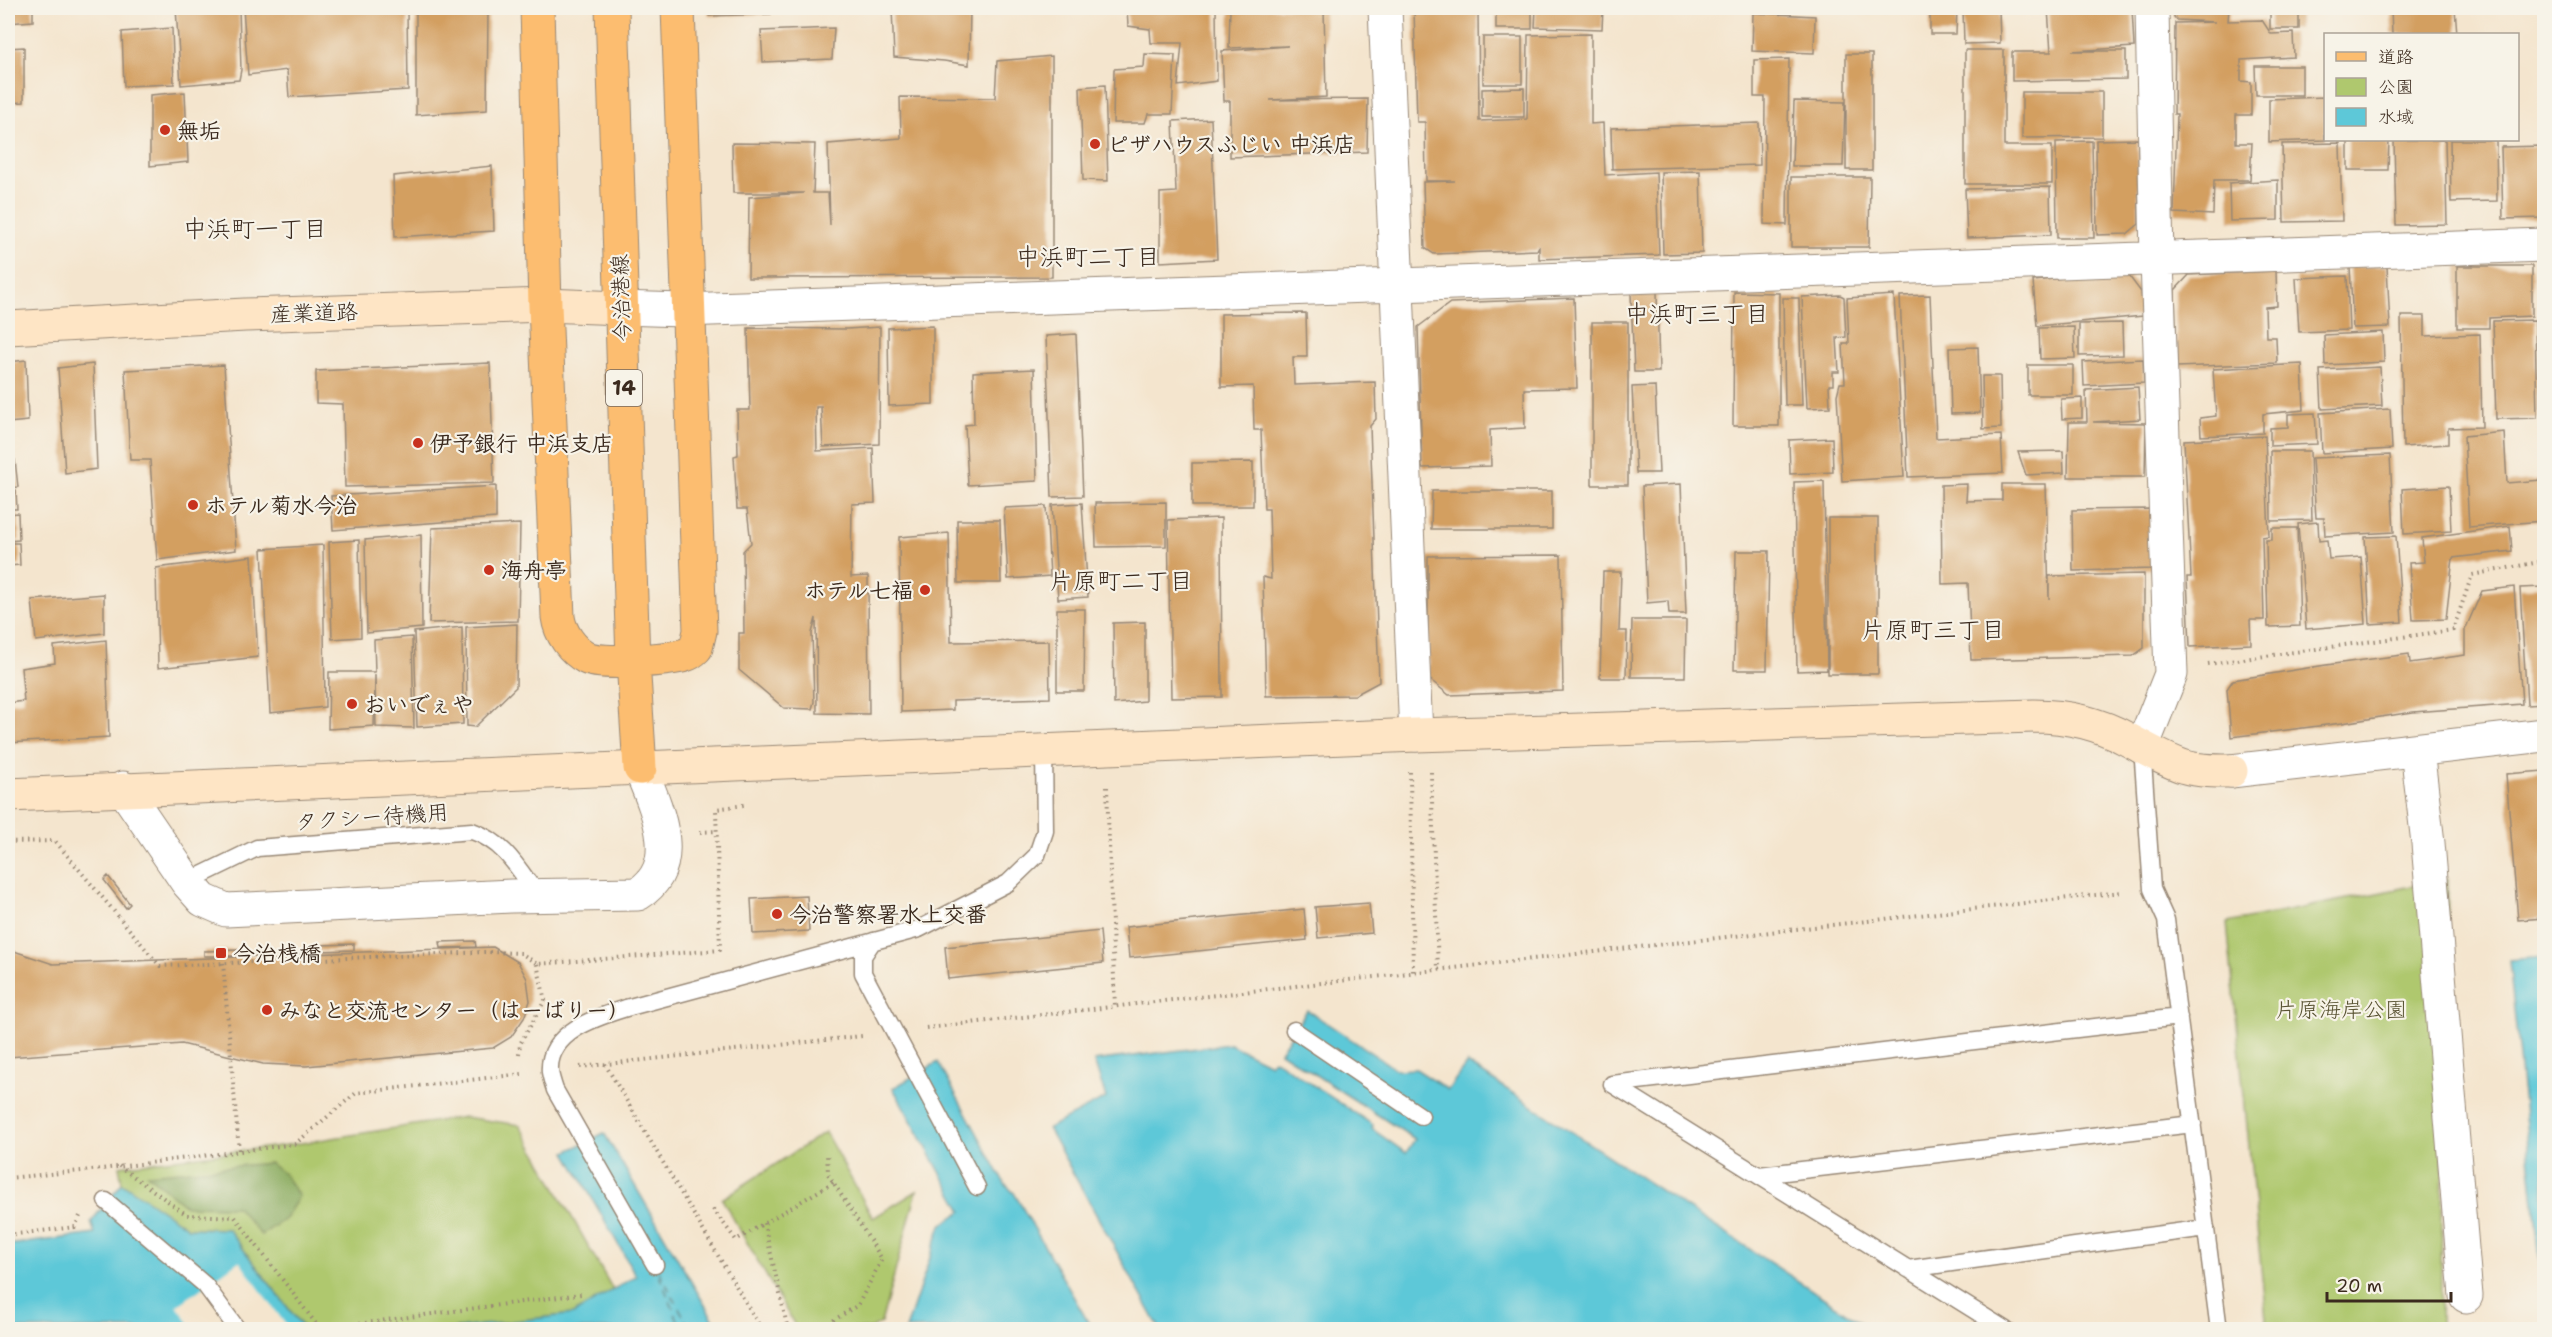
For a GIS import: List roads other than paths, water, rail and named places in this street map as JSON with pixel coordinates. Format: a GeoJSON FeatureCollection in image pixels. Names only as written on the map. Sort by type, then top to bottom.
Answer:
{"type":"FeatureCollection","features":[{"type":"Feature","properties":{"kind":"main road"},"geometry":{"type":"LineString","coordinates":[[537,8],[545,305],[560,630],[572,646],[588,659],[633,661],[687,655],[696,648],[700,631],[678,8]]}},
{"type":"Feature","properties":{"kind":"main road","name":"今治港線"},"geometry":{"type":"LineString","coordinates":[[612,8],[633,661],[640,768]]}},
{"type":"Feature","properties":{"kind":"street"},"geometry":{"type":"LineString","coordinates":[[1385,8],[1416,735]]}},
{"type":"Feature","properties":{"kind":"street"},"geometry":{"type":"LineString","coordinates":[[2142,747],[2167,685],[2170,669],[2151,8]]}},
{"type":"Feature","properties":{"kind":"street"},"geometry":{"type":"LineString","coordinates":[[621,308],[689,309],[2544,245]]}},
{"type":"Feature","properties":{"kind":"street","name":"産業道路"},"geometry":{"type":"LineString","coordinates":[[8,328],[245,315],[545,305],[621,308]]}},
{"type":"Feature","properties":{"kind":"street"},"geometry":{"type":"LineString","coordinates":[[8,795],[123,788],[577,772],[1416,735],[2062,716],[2091,723],[2126,738],[2162,758],[2188,768],[2230,771],[2544,735]]}},
{"type":"Feature","properties":{"kind":"street"},"geometry":{"type":"LineString","coordinates":[[2417,750],[2428,843],[2466,1296]]}},
{"type":"Feature","properties":{"kind":"street"},"geometry":{"type":"LineString","coordinates":[[123,788],[187,882],[203,900],[226,910],[638,894],[652,885],[662,862],[662,822],[640,768]]}},
{"type":"Feature","properties":{"kind":"lane"},"geometry":{"type":"LineString","coordinates":[[2142,747],[2152,889],[2166,920],[2219,1329]]}},
{"type":"Feature","properties":{"kind":"lane"},"geometry":{"type":"LineString","coordinates":[[655,1265],[555,1090],[550,1071],[553,1054],[563,1039],[584,1022],[626,1008],[919,929],[1008,883],[1037,855],[1045,831],[1044,752]]}},
{"type":"Feature","properties":{"kind":"lane","name":"タクシー待機用"},"geometry":{"type":"LineString","coordinates":[[187,882],[256,848],[472,831],[489,837],[507,853],[539,897]]}},
{"type":"Feature","properties":{"kind":"lane"},"geometry":{"type":"LineString","coordinates":[[873,941],[863,956],[863,973],[977,1187]]}},
{"type":"Feature","properties":{"kind":"lane"},"geometry":{"type":"LineString","coordinates":[[2006,1329],[1612,1084],[2179,1017]]}},
{"type":"Feature","properties":{"kind":"lane"},"geometry":{"type":"LineString","coordinates":[[1294,1030],[1421,1116]]}},
{"type":"Feature","properties":{"kind":"lane"},"geometry":{"type":"LineString","coordinates":[[1759,1175],[2193,1124]]}},
{"type":"Feature","properties":{"kind":"lane"},"geometry":{"type":"LineString","coordinates":[[106,1201],[205,1285],[238,1329]]}},
{"type":"Feature","properties":{"kind":"lane"},"geometry":{"type":"LineString","coordinates":[[1908,1269],[2206,1228]]}},
{"type":"Feature","properties":{"kind":"water"},"geometry":{"type":"Polygon","coordinates":[[[2544,957],[2544,1281],[2542,1281],[2509,960],[2544,957]]]}},
{"type":"Feature","properties":{"kind":"water"},"geometry":{"type":"Polygon","coordinates":[[[1307,1010],[1397,1070],[1416,1069],[1448,1090],[1467,1063],[1871,1329],[1160,1329],[1048,1128],[1106,1098],[1094,1061],[1230,1044],[1270,1064],[1274,1059],[1373,1125],[1372,1129],[1406,1153],[1415,1139],[1280,1052],[1307,1010]]]}},
{"type":"Feature","properties":{"kind":"water"},"geometry":{"type":"Polygon","coordinates":[[[938,1062],[1005,1184],[1014,1193],[1092,1329],[906,1329],[941,1225],[962,1211],[893,1088],[938,1062]]]}},
{"type":"Feature","properties":{"kind":"water"},"geometry":{"type":"Polygon","coordinates":[[[604,1133],[719,1329],[443,1330],[573,1314],[636,1276],[566,1152],[604,1133]]]}},
{"type":"Feature","properties":{"kind":"water"},"geometry":{"type":"Polygon","coordinates":[[[122,1183],[188,1228],[228,1229],[304,1329],[8,1329],[8,1245],[95,1234],[91,1222],[122,1183]]]}},
{"type":"Feature","properties":{"kind":"place","name":"無垢"},"geometry":{"type":"Point","coordinates":[165,130]}},
{"type":"Feature","properties":{"kind":"place","name":"ピザハウスふじい 中浜店"},"geometry":{"type":"Point","coordinates":[1095,144]}},
{"type":"Feature","properties":{"kind":"place","name":"伊予銀行 中浜支店"},"geometry":{"type":"Point","coordinates":[418,443]}},
{"type":"Feature","properties":{"kind":"place","name":"ホテル菊水今治"},"geometry":{"type":"Point","coordinates":[193,505]}},
{"type":"Feature","properties":{"kind":"place","name":"海舟亭"},"geometry":{"type":"Point","coordinates":[489,570]}},
{"type":"Feature","properties":{"kind":"place","name":"ホテル七福"},"geometry":{"type":"Point","coordinates":[925,590]}},
{"type":"Feature","properties":{"kind":"place","name":"おいでぇや"},"geometry":{"type":"Point","coordinates":[352,704]}},
{"type":"Feature","properties":{"kind":"place","name":"今治警察署水上交番"},"geometry":{"type":"Point","coordinates":[777,914]}},
{"type":"Feature","properties":{"kind":"place","name":"今治桟橋"},"geometry":{"type":"Point","coordinates":[221,953]}},
{"type":"Feature","properties":{"kind":"place","name":"みなと交流センター（はーばりー）"},"geometry":{"type":"Point","coordinates":[267,1010]}},
{"type":"Feature","properties":{"kind":"district","name":"中浜町一丁目"},"geometry":{"type":"Point","coordinates":[255,229]}},
{"type":"Feature","properties":{"kind":"district","name":"中浜町二丁目"},"geometry":{"type":"Point","coordinates":[1088,257]}},
{"type":"Feature","properties":{"kind":"district","name":"中浜町三丁目"},"geometry":{"type":"Point","coordinates":[1697,314]}},
{"type":"Feature","properties":{"kind":"district","name":"片原町二丁目"},"geometry":{"type":"Point","coordinates":[1121,581]}},
{"type":"Feature","properties":{"kind":"district","name":"片原町三丁目"},"geometry":{"type":"Point","coordinates":[1933,630]}},
{"type":"Feature","properties":{"kind":"park label","name":"片原海岸公園"},"geometry":{"type":"Point","coordinates":[2341,1009]}}]}
